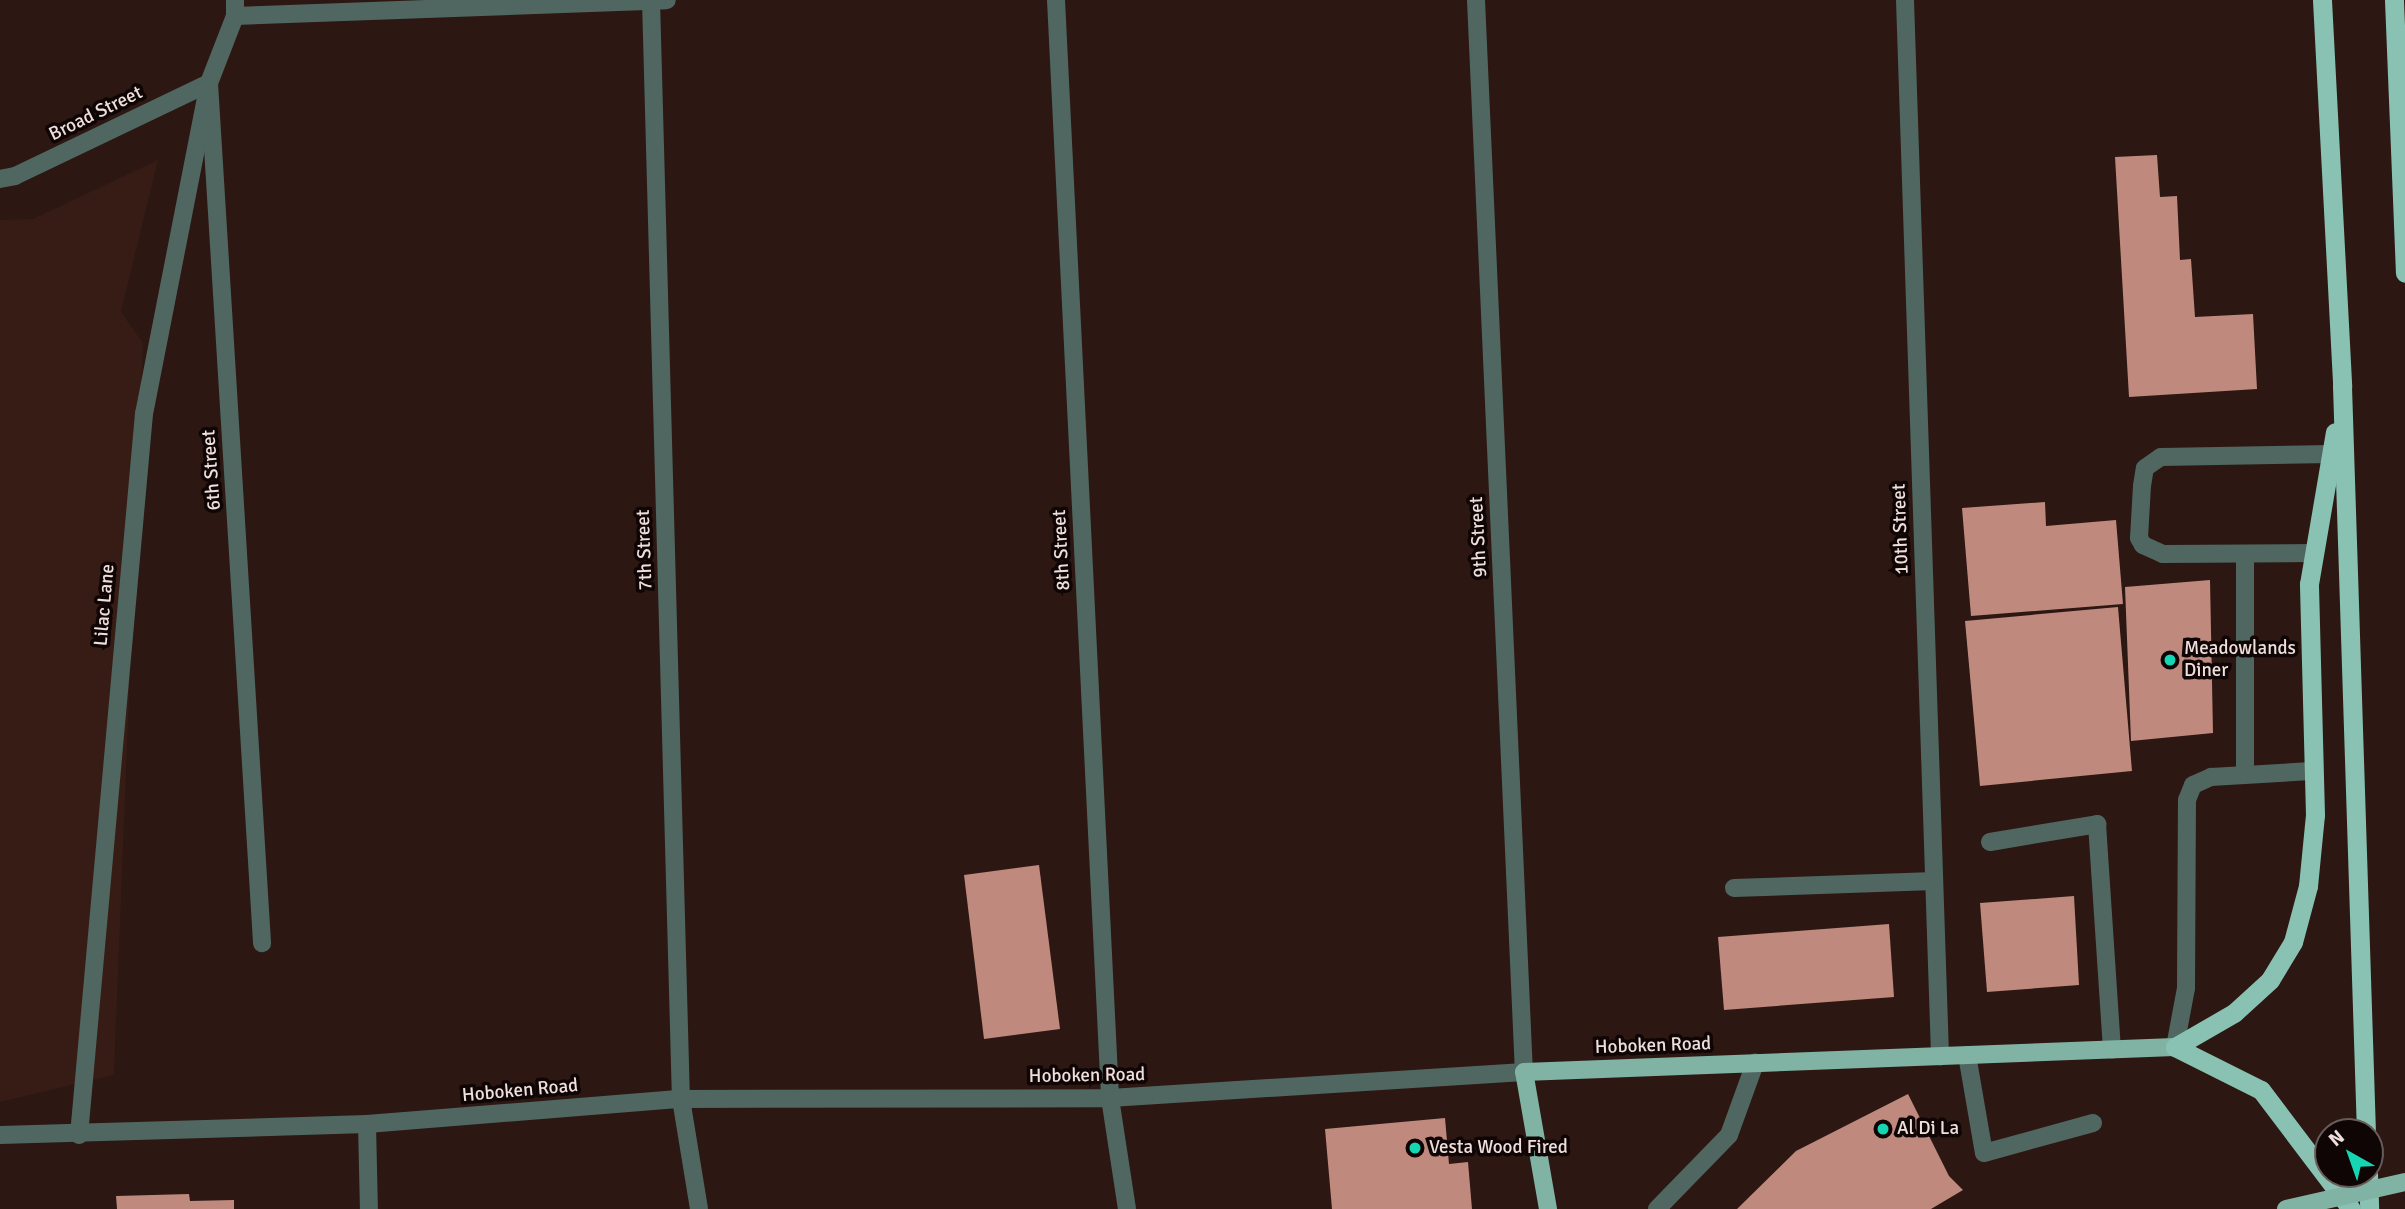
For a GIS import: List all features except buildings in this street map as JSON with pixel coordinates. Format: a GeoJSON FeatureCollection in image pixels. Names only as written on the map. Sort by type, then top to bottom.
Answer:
{"type":"FeatureCollection","features":[{"type":"Feature","properties":{"kind":"highway"},"geometry":{"type":"LineString","coordinates":[[2322,0],[2342,386],[2366,1118]]}},
{"type":"Feature","properties":{"kind":"highway"},"geometry":{"type":"LineString","coordinates":[[2394,0],[2405,273]]}},
{"type":"Feature","properties":{"kind":"highway"},"geometry":{"type":"LineString","coordinates":[[2175,1047],[2234,1013],[2270,980],[2293,942],[2308,886],[2315,815],[2311,771],[2309,584],[2342,386]]}},
{"type":"Feature","properties":{"kind":"highway"},"geometry":{"type":"LineString","coordinates":[[2175,1047],[2261,1090],[2351,1209]]}},
{"type":"Feature","properties":{"kind":"highway"},"geometry":{"type":"LineString","coordinates":[[2368,1188],[2369,1209]]}},
{"type":"Feature","properties":{"kind":"main road","name":"Hoboken Road"},"geometry":{"type":"LineString","coordinates":[[1524,1072],[2175,1047]]}},
{"type":"Feature","properties":{"kind":"main road"},"geometry":{"type":"LineString","coordinates":[[1524,1072],[1548,1209]]}},
{"type":"Feature","properties":{"kind":"main road"},"geometry":{"type":"LineString","coordinates":[[2286,1209],[2405,1182]]}},
{"type":"Feature","properties":{"kind":"street"},"geometry":{"type":"LineString","coordinates":[[235,8],[656,0]]}},
{"type":"Feature","properties":{"kind":"street","name":"7th Street"},"geometry":{"type":"LineString","coordinates":[[656,0],[681,1100],[699,1209]]}},
{"type":"Feature","properties":{"kind":"street","name":"8th Street"},"geometry":{"type":"LineString","coordinates":[[1056,0],[1110,1098],[1127,1209]]}},
{"type":"Feature","properties":{"kind":"street","name":"9th Street"},"geometry":{"type":"LineString","coordinates":[[1476,0],[1524,1072]]}},
{"type":"Feature","properties":{"kind":"street","name":"10th Street"},"geometry":{"type":"LineString","coordinates":[[1905,0],[1940,1056]]}},
{"type":"Feature","properties":{"kind":"street","name":"6th Street"},"geometry":{"type":"LineString","coordinates":[[235,8],[209,83],[262,943]]}},
{"type":"Feature","properties":{"kind":"street","name":"Broad Street"},"geometry":{"type":"LineString","coordinates":[[0,178],[15,177],[209,83]]}},
{"type":"Feature","properties":{"kind":"street","name":"Lilac Lane"},"geometry":{"type":"LineString","coordinates":[[79,1135],[144,414],[209,83]]}},
{"type":"Feature","properties":{"kind":"street"},"geometry":{"type":"LineString","coordinates":[[2314,553],[2163,554],[2143,545],[2138,538],[2145,468],[2161,457],[2331,454]]}},
{"type":"Feature","properties":{"kind":"street"},"geometry":{"type":"LineString","coordinates":[[2245,554],[2245,775]]}},
{"type":"Feature","properties":{"kind":"street"},"geometry":{"type":"LineString","coordinates":[[2175,1047],[2186,988],[2187,800],[2193,785],[2211,777],[2311,771]]}},
{"type":"Feature","properties":{"kind":"street"},"geometry":{"type":"LineString","coordinates":[[1990,842],[2097,824],[2112,1050]]}},
{"type":"Feature","properties":{"kind":"street"},"geometry":{"type":"LineString","coordinates":[[1734,888],[1934,881]]}},
{"type":"Feature","properties":{"kind":"street"},"geometry":{"type":"LineString","coordinates":[[1967,1055],[1984,1153],[2093,1123]]}},
{"type":"Feature","properties":{"kind":"street"},"geometry":{"type":"LineString","coordinates":[[1657,1209],[1729,1135],[1755,1063]]}},
{"type":"Feature","properties":{"kind":"street","name":"Hoboken Road"},"geometry":{"type":"LineString","coordinates":[[0,1135],[79,1135],[367,1124],[681,1100],[1110,1098],[1524,1072]]}},
{"type":"Feature","properties":{"kind":"street"},"geometry":{"type":"LineString","coordinates":[[367,1124],[369,1209]]}},
{"type":"Feature","properties":{"kind":"shaded area"},"geometry":{"type":"Polygon","coordinates":[[[158,160],[121,312],[143,343],[114,1075],[0,1102],[0,220],[33,219],[158,160]]]}},
{"type":"Feature","properties":{"kind":"place","name":"Meadowlands Diner"},"geometry":{"type":"Point","coordinates":[2170,660]}},
{"type":"Feature","properties":{"kind":"place","name":"Al Di La"},"geometry":{"type":"Point","coordinates":[1883,1129]}},
{"type":"Feature","properties":{"kind":"place","name":"Vesta Wood Fired"},"geometry":{"type":"Point","coordinates":[1415,1148]}}]}
